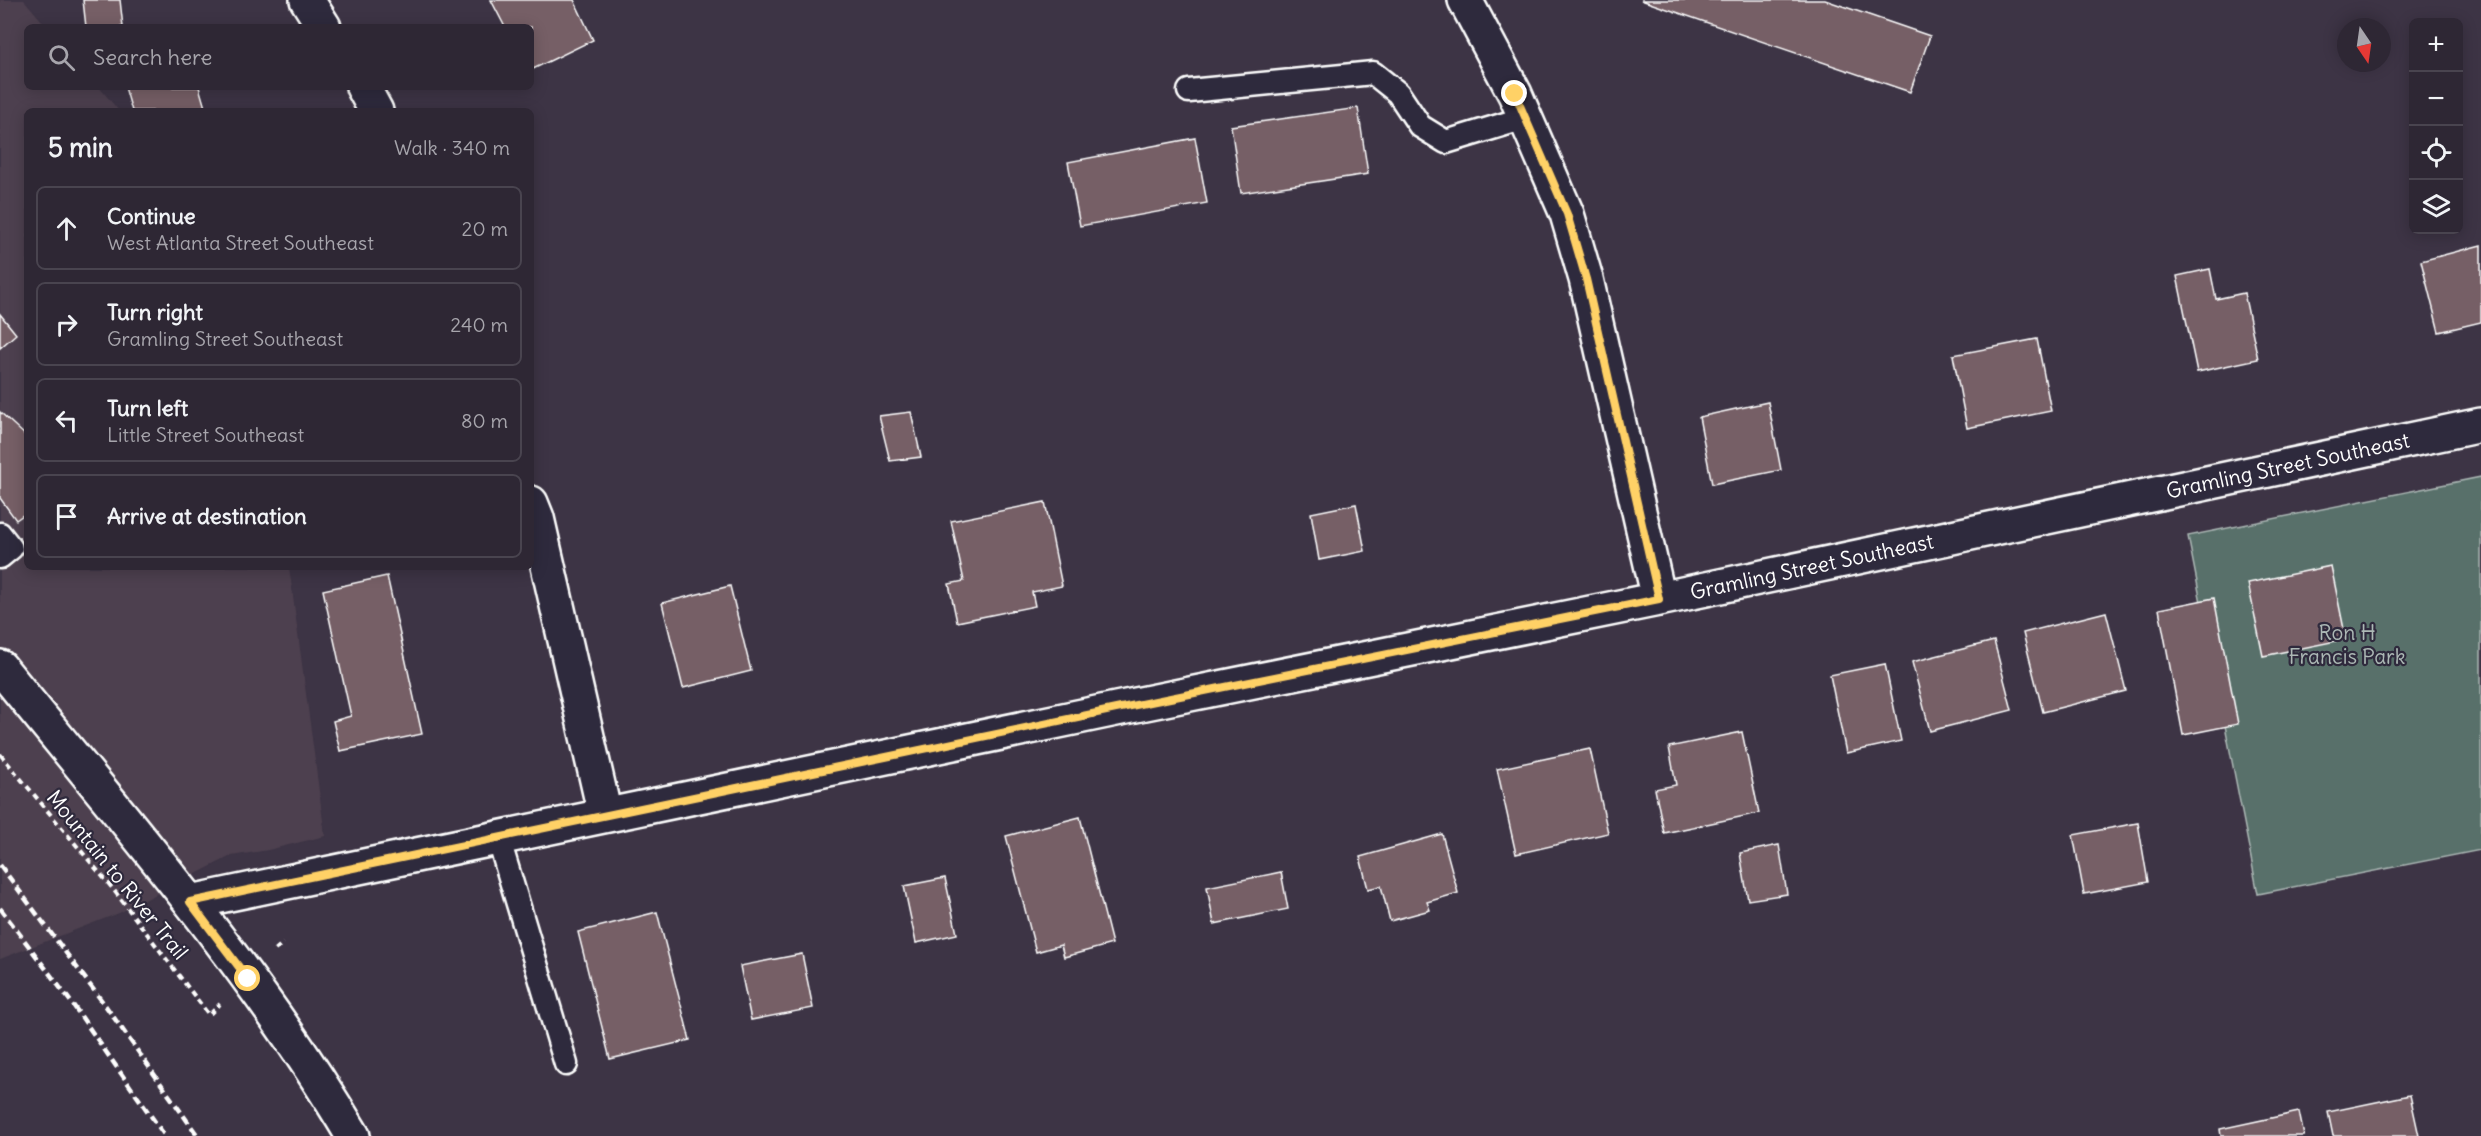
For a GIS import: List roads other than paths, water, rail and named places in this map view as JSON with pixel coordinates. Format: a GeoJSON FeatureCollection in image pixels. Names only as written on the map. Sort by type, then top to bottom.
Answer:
{"type":"FeatureCollection","features":[{"type":"Feature","properties":{"kind":"street"},"geometry":{"type":"LineString","coordinates":[[307,0],[322,24]]}},
{"type":"Feature","properties":{"kind":"street"},"geometry":{"type":"LineString","coordinates":[[1465,0],[1515,94],[1567,214],[1586,279],[1659,599]]}},
{"type":"Feature","properties":{"kind":"street"},"geometry":{"type":"LineString","coordinates":[[365,90],[374,108]]}},
{"type":"Feature","properties":{"kind":"street","name":"Gramling Street Southeast"},"geometry":{"type":"LineString","coordinates":[[190,902],[1659,599],[2481,425]]}},
{"type":"Feature","properties":{"kind":"street"},"geometry":{"type":"LineString","coordinates":[[534,513],[604,815]]}},
{"type":"Feature","properties":{"kind":"street"},"geometry":{"type":"LineString","coordinates":[[0,667],[190,902],[261,995],[342,1127]]}},
{"type":"Feature","properties":{"kind":"lane"},"geometry":{"type":"LineString","coordinates":[[1189,91],[1373,74],[1398,93],[1420,126],[1446,142],[1526,118]]}},
{"type":"Feature","properties":{"kind":"lane"},"geometry":{"type":"LineString","coordinates":[[0,534],[11,548],[0,556]]}},
{"type":"Feature","properties":{"kind":"lane"},"geometry":{"type":"LineString","coordinates":[[498,837],[566,1064]]}},
{"type":"Feature","properties":{"kind":"railway"},"geometry":{"type":"LineString","coordinates":[[0,865],[105,1005],[198,1136]]}},
{"type":"Feature","properties":{"kind":"railway"},"geometry":{"type":"LineString","coordinates":[[0,908],[71,1002],[165,1136]]}},
{"type":"Feature","properties":{"kind":"park label","name":"Ron H Francis Park"},"geometry":{"type":"Point","coordinates":[2347,645]}}]}
